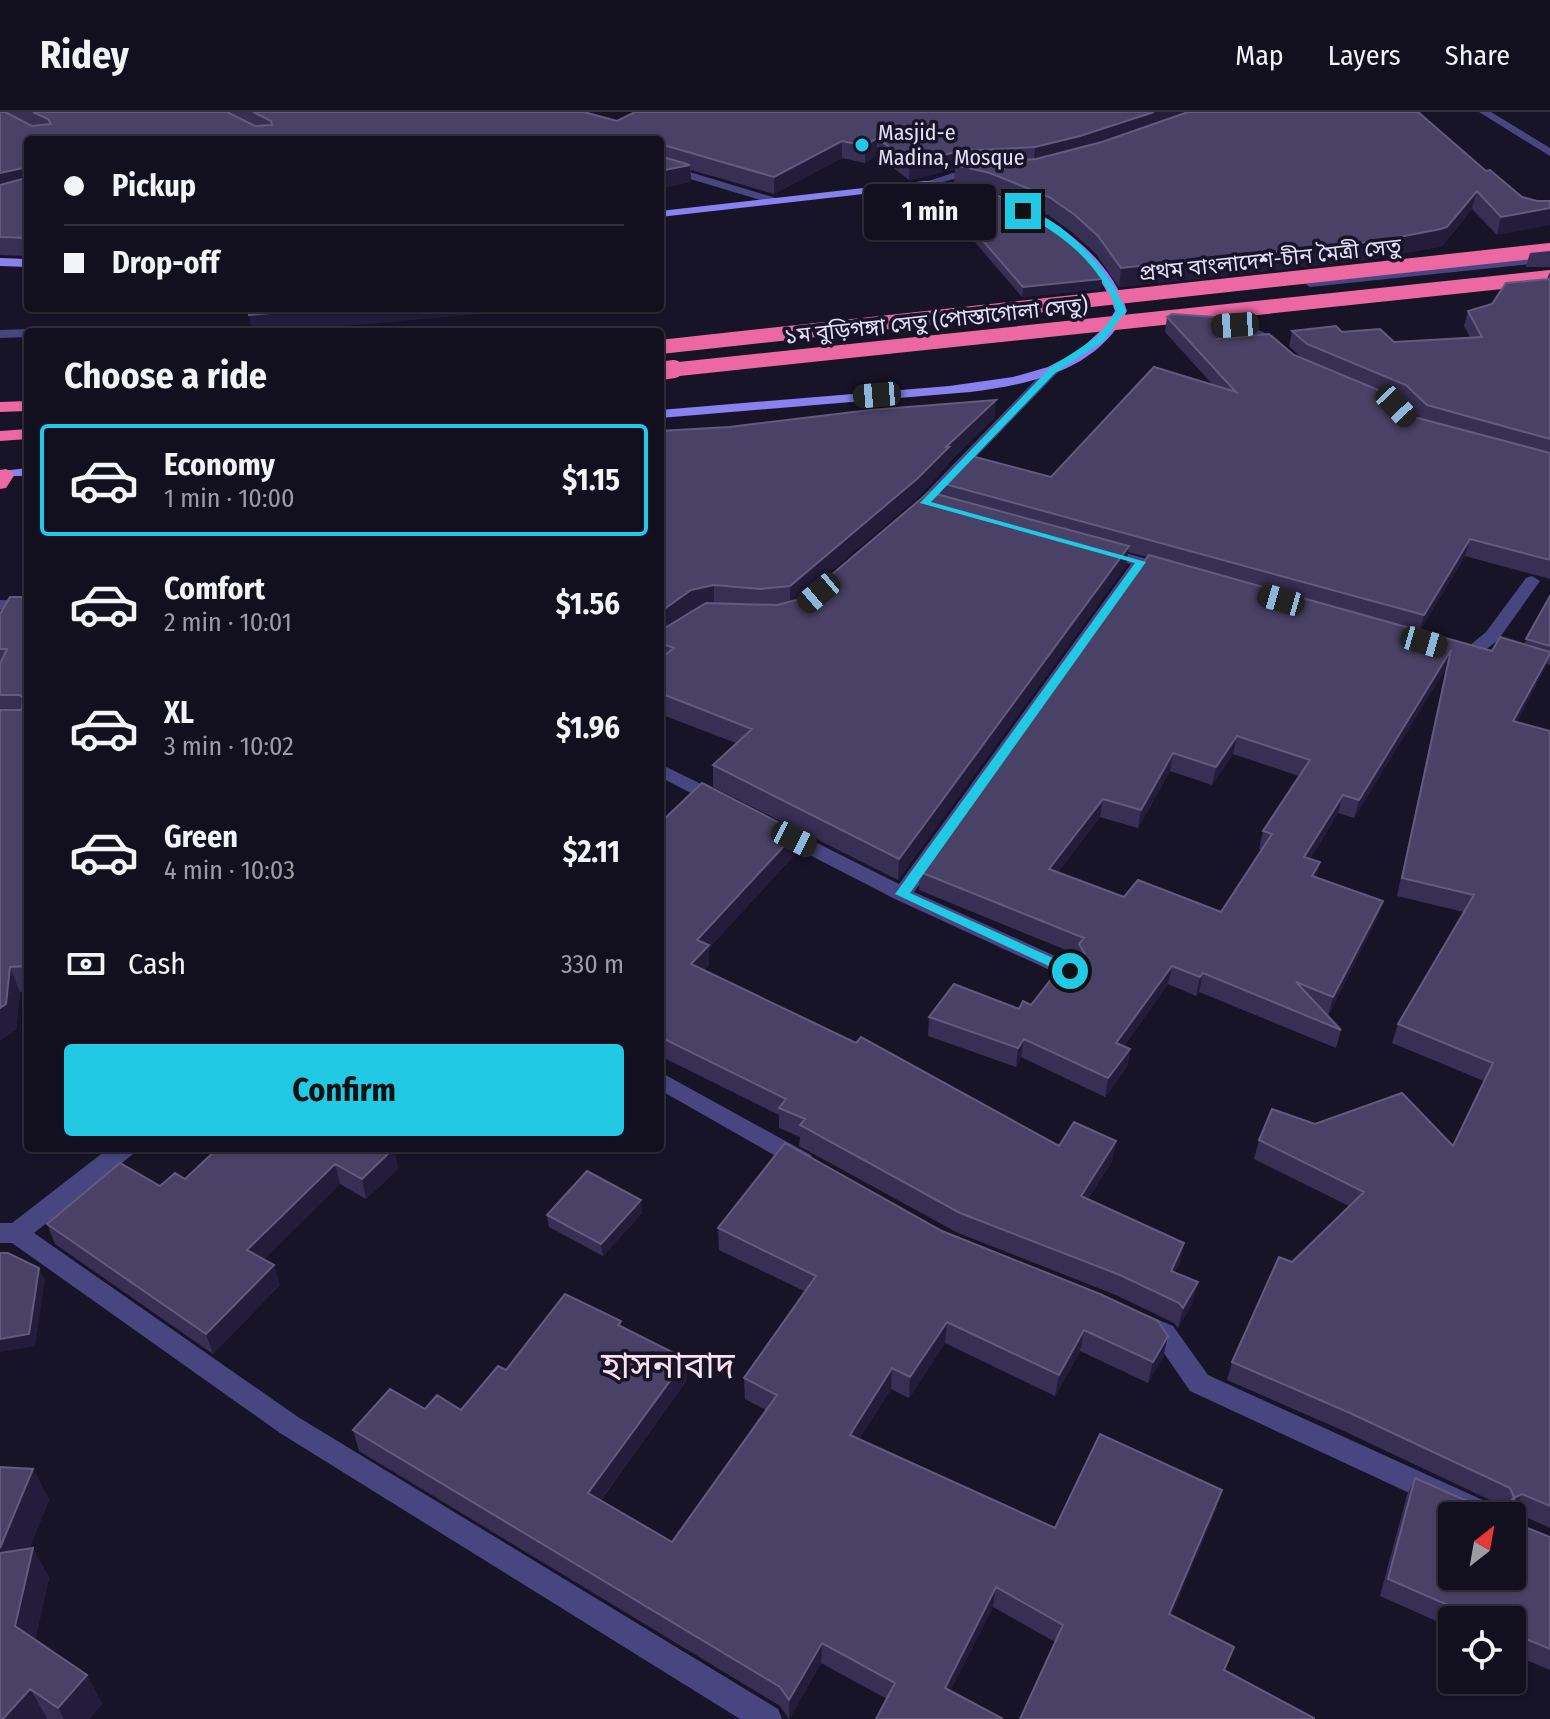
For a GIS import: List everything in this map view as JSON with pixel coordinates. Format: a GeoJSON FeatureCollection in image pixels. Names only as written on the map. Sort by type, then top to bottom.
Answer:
{"type":"FeatureCollection","features":[{"type":"Feature","properties":{"kind":"highway","name":"প্রথম বাংলাদেশ-চীন মৈত্রী সেতু"},"geometry":{"type":"LineString","coordinates":[[664,347],[1550,250]]}},
{"type":"Feature","properties":{"kind":"highway","name":"১ম বুড়িগঙ্গা সেতু (পোস্তাগোলা সেতু)"},"geometry":{"type":"LineString","coordinates":[[664,371],[1550,277]]}},
{"type":"Feature","properties":{"kind":"highway"},"geometry":{"type":"LineString","coordinates":[[0,407],[24,406]]}},
{"type":"Feature","properties":{"kind":"highway"},"geometry":{"type":"LineString","coordinates":[[0,436],[24,434]]}},
{"type":"Feature","properties":{"kind":"main road"},"geometry":{"type":"LineString","coordinates":[[664,214],[925,184],[971,190]]}},
{"type":"Feature","properties":{"kind":"main road"},"geometry":{"type":"LineString","coordinates":[[664,414],[939,390],[1053,370],[1100,339],[1120,307],[1105,276],[1085,253],[1043,221]]}},
{"type":"Feature","properties":{"kind":"main road"},"geometry":{"type":"LineString","coordinates":[[0,262],[24,263]]}},
{"type":"Feature","properties":{"kind":"main road"},"geometry":{"type":"LineString","coordinates":[[2,478],[24,473]]}},
{"type":"Feature","properties":{"kind":"street"},"geometry":{"type":"LineString","coordinates":[[1484,112],[1550,153]]}},
{"type":"Feature","properties":{"kind":"street"},"geometry":{"type":"LineString","coordinates":[[664,167],[775,201]]}},
{"type":"Feature","properties":{"kind":"street"},"geometry":{"type":"LineString","coordinates":[[925,184],[953,176],[994,173]]}},
{"type":"Feature","properties":{"kind":"street"},"geometry":{"type":"LineString","coordinates":[[1120,307],[1550,258]]}},
{"type":"Feature","properties":{"kind":"street"},"geometry":{"type":"LineString","coordinates":[[1120,307],[1184,325],[1254,328],[1297,365]]}},
{"type":"Feature","properties":{"kind":"street"},"geometry":{"type":"LineString","coordinates":[[0,334],[24,333]]}},
{"type":"Feature","properties":{"kind":"street"},"geometry":{"type":"LineString","coordinates":[[906,520],[931,506],[1053,370]]}},
{"type":"Feature","properties":{"kind":"street"},"geometry":{"type":"LineString","coordinates":[[902,894],[1148,564],[1083,546]]}},
{"type":"Feature","properties":{"kind":"street"},"geometry":{"type":"LineString","coordinates":[[1437,646],[1473,651],[1492,636],[1532,581]]}},
{"type":"Feature","properties":{"kind":"street"},"geometry":{"type":"LineString","coordinates":[[0,605],[24,606]]}},
{"type":"Feature","properties":{"kind":"street"},"geometry":{"type":"LineString","coordinates":[[664,772],[902,894],[1070,971]]}},
{"type":"Feature","properties":{"kind":"street"},"geometry":{"type":"LineString","coordinates":[[664,1082],[825,1173]]}},
{"type":"Feature","properties":{"kind":"street"},"geometry":{"type":"LineString","coordinates":[[120,1152],[9,1233],[289,1425],[767,1719]]}},
{"type":"Feature","properties":{"kind":"street"},"geometry":{"type":"LineString","coordinates":[[1118,1310],[1164,1333],[1199,1383],[1458,1502]]}},
{"type":"Feature","properties":{"kind":"building"},"geometry":{"type":"Polygon","coordinates":[[[0,112],[32,126],[51,124],[48,119],[33,112],[227,112],[255,126],[272,125],[271,121],[253,112],[584,112],[617,121],[635,112],[1154,112],[1035,147],[961,151],[910,162],[877,138],[865,146],[842,141],[774,177],[664,145],[664,136],[24,136],[24,169],[0,173],[0,112]]]}},
{"type":"Feature","properties":{"kind":"building"},"geometry":{"type":"Polygon","coordinates":[[[1188,112],[1418,112],[1486,171],[1490,170],[1522,197],[1550,201],[1550,208],[1501,217],[1477,191],[1447,227],[1441,229],[1378,241],[1121,268],[1098,236],[1049,197],[990,173],[955,165],[1036,159],[1102,142],[1188,112]]]}},
{"type":"Feature","properties":{"kind":"building"},"geometry":{"type":"Polygon","coordinates":[[[664,157],[690,165],[664,170],[664,157]]]}},
{"type":"Feature","properties":{"kind":"building"},"geometry":{"type":"Polygon","coordinates":[[[24,179],[24,238],[0,237],[0,185],[24,179]]]}},
{"type":"Feature","properties":{"kind":"building"},"geometry":{"type":"Polygon","coordinates":[[[932,182],[982,189],[1030,209],[1072,240],[1102,279],[1023,287],[932,182]]]}},
{"type":"Feature","properties":{"kind":"building"},"geometry":{"type":"Polygon","coordinates":[[[1550,279],[1550,439],[1427,405],[1406,385],[1307,344],[1292,331],[1336,326],[1342,332],[1380,329],[1394,342],[1482,337],[1468,311],[1492,304],[1506,283],[1550,279]]]}},
{"type":"Feature","properties":{"kind":"building"},"geometry":{"type":"Polygon","coordinates":[[[249,312],[284,312],[249,315],[249,312]]]}},
{"type":"Feature","properties":{"kind":"building"},"geometry":{"type":"Polygon","coordinates":[[[1172,314],[1243,319],[1218,339],[1269,334],[1294,355],[1393,396],[1414,417],[1550,453],[1550,560],[1470,539],[1424,615],[941,483],[968,455],[1051,477],[1154,367],[1236,392],[1167,317],[1172,314]]]}},
{"type":"Feature","properties":{"kind":"building"},"geometry":{"type":"Polygon","coordinates":[[[996,400],[918,478],[790,586],[760,589],[714,585],[691,590],[664,609],[664,431],[729,427],[870,410],[996,400]]]}},
{"type":"Feature","properties":{"kind":"building"},"geometry":{"type":"Polygon","coordinates":[[[929,492],[1129,546],[899,859],[713,765],[752,729],[664,695],[664,656],[674,648],[664,644],[664,629],[706,603],[777,605],[804,598],[929,492]]]}},
{"type":"Feature","properties":{"kind":"building"},"geometry":{"type":"Polygon","coordinates":[[[1149,555],[1492,651],[1500,637],[1550,652],[1513,721],[1550,731],[1550,1506],[1522,1494],[1514,1498],[1515,1502],[1438,1502],[1438,1590],[1526,1590],[1526,1527],[1550,1537],[1550,1649],[1526,1639],[1526,1606],[1450,1606],[1388,1579],[1415,1478],[1467,1501],[1511,1501],[1514,1497],[1510,1488],[1232,1362],[1279,1257],[1292,1262],[1364,1192],[1259,1140],[1272,1109],[1315,1124],[1402,1093],[1453,1146],[1493,1063],[1398,1024],[1474,895],[1402,878],[1451,650],[1359,800],[1343,795],[1304,857],[1320,862],[1312,876],[1383,901],[1333,997],[1296,982],[1341,1030],[1203,973],[1200,977],[1172,966],[1116,1043],[1130,1049],[1108,1078],[1024,1039],[1018,1048],[929,1017],[954,984],[1019,1009],[1023,1001],[1031,1005],[1066,960],[1081,960],[1085,954],[1079,944],[1084,938],[920,872],[1149,555]],[[1237,736],[1216,767],[1173,753],[1141,810],[1103,799],[1049,869],[1124,897],[1138,880],[1221,912],[1272,834],[1263,831],[1310,760],[1237,736]]]}},
{"type":"Feature","properties":{"kind":"building"},"geometry":{"type":"Polygon","coordinates":[[[1550,596],[1550,646],[1526,639],[1550,596]]]}},
{"type":"Feature","properties":{"kind":"building"},"geometry":{"type":"Polygon","coordinates":[[[10,597],[24,597],[24,966],[10,967],[6,1004],[0,1008],[0,710],[22,710],[23,698],[20,695],[0,695],[0,664],[7,649],[0,649],[0,614],[10,597]]]}},
{"type":"Feature","properties":{"kind":"building"},"geometry":{"type":"Polygon","coordinates":[[[702,783],[797,832],[697,940],[709,945],[691,964],[856,1043],[861,1037],[1059,1146],[1074,1122],[1116,1141],[1081,1196],[1184,1243],[1171,1271],[1198,1282],[1183,1308],[1179,1303],[1120,1275],[960,1213],[800,1125],[805,1119],[779,1108],[786,1099],[664,1039],[664,819],[702,783]]]}},
{"type":"Feature","properties":{"kind":"building"},"geometry":{"type":"Polygon","coordinates":[[[785,1143],[942,1231],[1100,1294],[1158,1321],[1168,1336],[1153,1362],[1084,1330],[1059,1375],[947,1322],[910,1377],[892,1368],[850,1435],[1055,1528],[1100,1434],[1222,1490],[1169,1614],[1234,1647],[1224,1670],[1314,1719],[1020,1719],[1063,1625],[996,1587],[945,1688],[1003,1719],[876,1719],[895,1683],[822,1643],[789,1700],[780,1687],[353,1430],[390,1389],[425,1409],[437,1395],[461,1410],[498,1366],[506,1370],[565,1294],[621,1321],[618,1325],[686,1359],[588,1493],[672,1542],[777,1395],[744,1378],[816,1276],[718,1228],[785,1143]]]}},
{"type":"Feature","properties":{"kind":"building"},"geometry":{"type":"Polygon","coordinates":[[[214,1152],[390,1152],[362,1179],[335,1164],[247,1250],[274,1265],[206,1334],[47,1224],[120,1163],[160,1186],[175,1173],[185,1179],[214,1152]]]}},
{"type":"Feature","properties":{"kind":"building"},"geometry":{"type":"Polygon","coordinates":[[[587,1171],[641,1200],[601,1244],[547,1215],[587,1171]]]}},
{"type":"Feature","properties":{"kind":"building"},"geometry":{"type":"Polygon","coordinates":[[[0,1253],[8,1253],[39,1268],[29,1334],[0,1339],[0,1253]]]}},
{"type":"Feature","properties":{"kind":"building"},"geometry":{"type":"Polygon","coordinates":[[[0,1467],[33,1469],[0,1548],[0,1467]]]}},
{"type":"Feature","properties":{"kind":"building"},"geometry":{"type":"Polygon","coordinates":[[[33,1548],[15,1626],[87,1675],[58,1708],[30,1689],[0,1719],[0,1553],[33,1548]]]}},
{"type":"Feature","properties":{"kind":"place","name":"Masjid-e Madina, Mosque"},"geometry":{"type":"Point","coordinates":[862,145]}},
{"type":"Feature","properties":{"kind":"district","name":"হাসনাবাদ"},"geometry":{"type":"Point","coordinates":[668,1365]}},
{"type":"Feature","properties":{"kind":"route"},"geometry":{"type":"LineString","coordinates":[[1023,211],[1052,227],[1085,253],[1114,291],[1121,311],[1118,320],[1100,339],[1053,370],[924,503],[1141,562],[902,894],[1070,971]]}}]}
